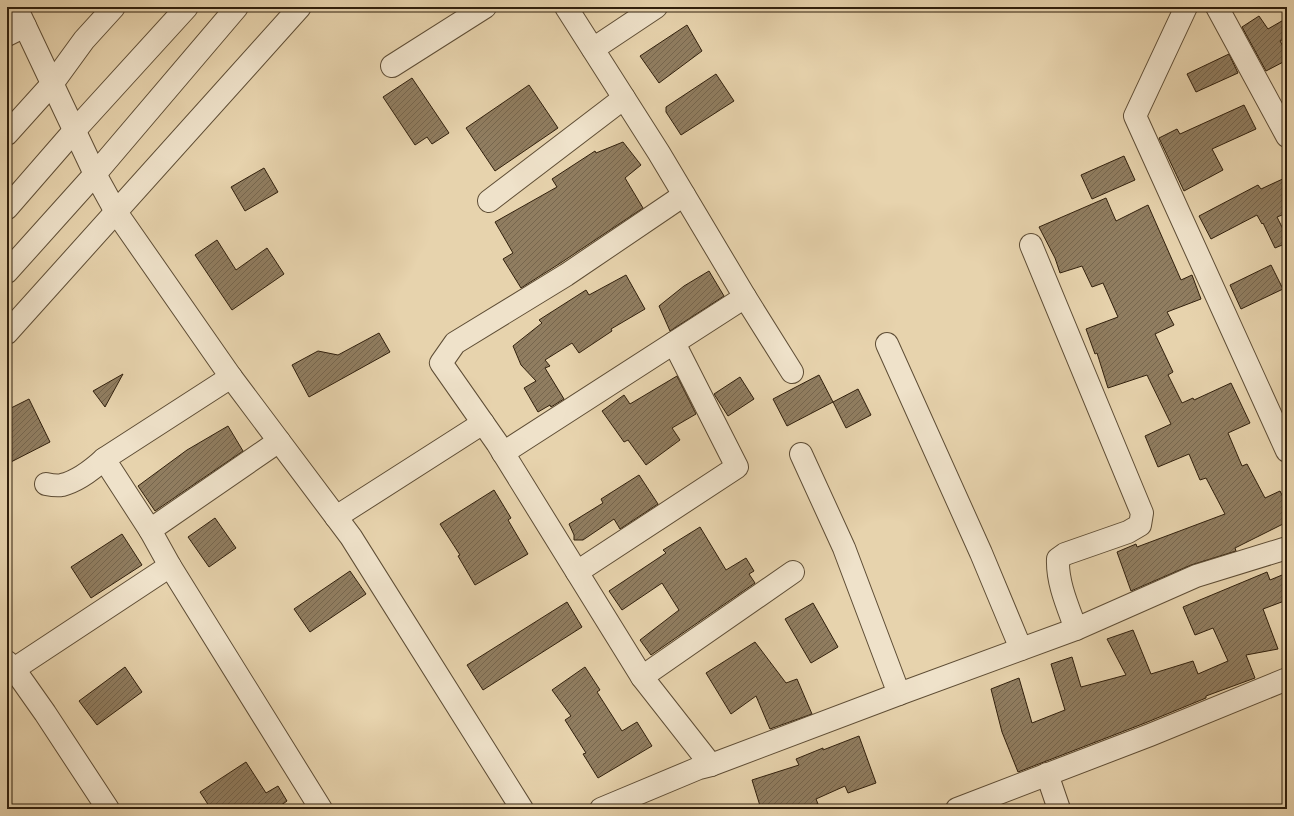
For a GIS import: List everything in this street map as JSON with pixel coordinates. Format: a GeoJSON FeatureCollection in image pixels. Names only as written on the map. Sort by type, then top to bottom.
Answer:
{"type":"FeatureCollection","features":[{"type":"Feature","properties":{"kind":"street"},"geometry":{"type":"LineString","coordinates":[[7,134],[52,84],[84,40],[114,7]]}},
{"type":"Feature","properties":{"kind":"street"},"geometry":{"type":"LineString","coordinates":[[7,208],[74,130],[187,7]]}},
{"type":"Feature","properties":{"kind":"street"},"geometry":{"type":"LineString","coordinates":[[7,272],[95,174],[237,7]]}},
{"type":"Feature","properties":{"kind":"street"},"geometry":{"type":"LineString","coordinates":[[7,333],[300,7]]}},
{"type":"Feature","properties":{"kind":"street"},"geometry":{"type":"LineString","coordinates":[[392,66],[485,7]]}},
{"type":"Feature","properties":{"kind":"street"},"geometry":{"type":"LineString","coordinates":[[566,7],[624,98],[792,372]]}},
{"type":"Feature","properties":{"kind":"street"},"geometry":{"type":"LineString","coordinates":[[593,49],[656,7]]}},
{"type":"Feature","properties":{"kind":"street"},"geometry":{"type":"LineString","coordinates":[[1186,7],[1135,116],[1287,451]]}},
{"type":"Feature","properties":{"kind":"street"},"geometry":{"type":"LineString","coordinates":[[1217,7],[1287,136]]}},
{"type":"Feature","properties":{"kind":"street"},"geometry":{"type":"LineString","coordinates":[[16,22],[52,84],[95,174],[116,212],[231,377],[351,537],[522,809]]}},
{"type":"Feature","properties":{"kind":"street"},"geometry":{"type":"LineString","coordinates":[[489,202],[624,98]]}},
{"type":"Feature","properties":{"kind":"street"},"geometry":{"type":"LineString","coordinates":[[684,195],[566,275],[455,343],[441,363],[503,453],[642,677],[711,765]]}},
{"type":"Feature","properties":{"kind":"street"},"geometry":{"type":"LineString","coordinates":[[1031,245],[1142,513],[1140,525],[1128,532],[1065,554],[1058,559],[1058,567],[1064,594],[1076,629]]}},
{"type":"Feature","properties":{"kind":"street"},"geometry":{"type":"LineString","coordinates":[[503,453],[745,297]]}},
{"type":"Feature","properties":{"kind":"street"},"geometry":{"type":"LineString","coordinates":[[577,572],[737,467],[674,343]]}},
{"type":"Feature","properties":{"kind":"street"},"geometry":{"type":"LineString","coordinates":[[887,344],[981,552],[1021,649]]}},
{"type":"Feature","properties":{"kind":"street"},"geometry":{"type":"LineString","coordinates":[[46,484],[60,485],[77,479],[89,472],[104,459],[231,377]]}},
{"type":"Feature","properties":{"kind":"street"},"geometry":{"type":"LineString","coordinates":[[336,516],[483,423]]}},
{"type":"Feature","properties":{"kind":"street"},"geometry":{"type":"LineString","coordinates":[[150,530],[279,441]]}},
{"type":"Feature","properties":{"kind":"street"},"geometry":{"type":"LineString","coordinates":[[802,454],[844,548],[899,694]]}},
{"type":"Feature","properties":{"kind":"street"},"geometry":{"type":"LineString","coordinates":[[104,459],[150,530],[170,566],[321,809]]}},
{"type":"Feature","properties":{"kind":"street"},"geometry":{"type":"LineString","coordinates":[[601,809],[699,768],[711,765],[1076,629],[1196,576],[1287,548]]}},
{"type":"Feature","properties":{"kind":"street"},"geometry":{"type":"LineString","coordinates":[[108,809],[45,713],[10,666],[170,566]]}},
{"type":"Feature","properties":{"kind":"street"},"geometry":{"type":"LineString","coordinates":[[642,677],[793,572]]}},
{"type":"Feature","properties":{"kind":"street"},"geometry":{"type":"LineString","coordinates":[[957,809],[1150,735],[1287,679]]}},
{"type":"Feature","properties":{"kind":"street"},"geometry":{"type":"LineString","coordinates":[[1047,774],[1058,809]]}},
{"type":"Feature","properties":{"kind":"building"},"geometry":{"type":"Polygon","coordinates":[[[1259,16],[1268,29],[1287,18],[1287,37],[1280,41],[1287,53],[1287,60],[1266,71],[1242,27],[1259,16]]]}},
{"type":"Feature","properties":{"kind":"building"},"geometry":{"type":"Polygon","coordinates":[[[687,25],[702,51],[659,83],[640,56],[687,25]]]}},
{"type":"Feature","properties":{"kind":"building"},"geometry":{"type":"Polygon","coordinates":[[[1229,54],[1238,73],[1196,92],[1187,74],[1229,54]]]}},
{"type":"Feature","properties":{"kind":"building"},"geometry":{"type":"Polygon","coordinates":[[[716,74],[734,101],[681,135],[666,112],[666,107],[716,74]]]}},
{"type":"Feature","properties":{"kind":"building"},"geometry":{"type":"Polygon","coordinates":[[[412,78],[449,133],[432,144],[427,137],[415,145],[383,97],[412,78]]]}},
{"type":"Feature","properties":{"kind":"building"},"geometry":{"type":"Polygon","coordinates":[[[529,85],[558,128],[495,171],[466,128],[529,85]]]}},
{"type":"Feature","properties":{"kind":"building"},"geometry":{"type":"Polygon","coordinates":[[[1244,105],[1256,129],[1212,149],[1223,170],[1184,191],[1159,138],[1177,129],[1180,134],[1244,105]]]}},
{"type":"Feature","properties":{"kind":"building"},"geometry":{"type":"Polygon","coordinates":[[[623,142],[641,165],[625,178],[643,208],[521,288],[503,259],[513,253],[495,222],[557,187],[552,179],[595,151],[596,153],[623,142]]]}},
{"type":"Feature","properties":{"kind":"building"},"geometry":{"type":"Polygon","coordinates":[[[1124,156],[1135,180],[1092,199],[1081,175],[1124,156]]]}},
{"type":"Feature","properties":{"kind":"building"},"geometry":{"type":"Polygon","coordinates":[[[264,168],[278,192],[245,211],[231,187],[264,168]]]}},
{"type":"Feature","properties":{"kind":"building"},"geometry":{"type":"Polygon","coordinates":[[[1287,177],[1287,213],[1277,217],[1287,237],[1287,243],[1275,248],[1263,223],[1262,224],[1257,215],[1211,239],[1199,216],[1258,185],[1261,189],[1287,177]]]}},
{"type":"Feature","properties":{"kind":"building"},"geometry":{"type":"Polygon","coordinates":[[[1106,198],[1116,221],[1148,205],[1181,280],[1192,275],[1201,299],[1167,312],[1174,325],[1155,334],[1173,372],[1168,375],[1182,403],[1193,398],[1194,400],[1231,383],[1250,423],[1228,433],[1242,466],[1247,464],[1265,498],[1280,491],[1287,505],[1287,522],[1235,548],[1236,551],[1191,565],[1131,591],[1117,552],[1136,544],[1137,547],[1225,514],[1206,478],[1200,480],[1189,454],[1158,467],[1145,436],[1171,424],[1147,375],[1108,388],[1097,353],[1095,354],[1086,329],[1118,317],[1103,283],[1092,287],[1082,266],[1060,273],[1055,258],[1039,227],[1106,198]]]}},
{"type":"Feature","properties":{"kind":"building"},"geometry":{"type":"Polygon","coordinates":[[[217,240],[236,270],[267,248],[284,274],[232,310],[195,255],[217,240]]]}},
{"type":"Feature","properties":{"kind":"building"},"geometry":{"type":"Polygon","coordinates":[[[1271,265],[1283,289],[1241,309],[1230,285],[1271,265]]]}},
{"type":"Feature","properties":{"kind":"building"},"geometry":{"type":"Polygon","coordinates":[[[709,271],[724,296],[670,331],[659,306],[684,286],[709,271]]]}},
{"type":"Feature","properties":{"kind":"building"},"geometry":{"type":"Polygon","coordinates":[[[626,275],[645,309],[611,329],[612,331],[579,353],[572,343],[545,360],[550,366],[545,368],[564,399],[551,407],[550,405],[538,412],[524,388],[536,381],[521,365],[513,346],[542,323],[539,320],[586,290],[589,295],[626,275]]]}},
{"type":"Feature","properties":{"kind":"building"},"geometry":{"type":"Polygon","coordinates":[[[379,333],[390,352],[309,397],[292,365],[318,351],[338,355],[379,333]]]}},
{"type":"Feature","properties":{"kind":"building"},"geometry":{"type":"Polygon","coordinates":[[[123,374],[105,407],[93,391],[123,374]]]}},
{"type":"Feature","properties":{"kind":"building"},"geometry":{"type":"Polygon","coordinates":[[[819,375],[833,402],[787,426],[773,399],[819,375]]]}},
{"type":"Feature","properties":{"kind":"building"},"geometry":{"type":"Polygon","coordinates":[[[677,376],[696,414],[672,428],[680,440],[646,465],[628,440],[624,442],[602,411],[624,395],[630,404],[677,376]]]}},
{"type":"Feature","properties":{"kind":"building"},"geometry":{"type":"Polygon","coordinates":[[[740,377],[754,399],[728,416],[714,394],[740,377]]]}},
{"type":"Feature","properties":{"kind":"building"},"geometry":{"type":"Polygon","coordinates":[[[858,389],[871,415],[846,428],[833,402],[858,389]]]}},
{"type":"Feature","properties":{"kind":"building"},"geometry":{"type":"Polygon","coordinates":[[[29,399],[50,442],[7,464],[7,410],[29,399]]]}},
{"type":"Feature","properties":{"kind":"building"},"geometry":{"type":"Polygon","coordinates":[[[228,426],[243,451],[155,511],[138,486],[187,450],[228,426]]]}},
{"type":"Feature","properties":{"kind":"building"},"geometry":{"type":"Polygon","coordinates":[[[639,475],[658,504],[620,529],[614,519],[583,540],[574,540],[574,535],[569,524],[603,503],[601,499],[639,475]]]}},
{"type":"Feature","properties":{"kind":"building"},"geometry":{"type":"Polygon","coordinates":[[[494,490],[511,518],[508,520],[528,554],[475,585],[458,556],[460,555],[440,524],[494,490]]]}},
{"type":"Feature","properties":{"kind":"building"},"geometry":{"type":"Polygon","coordinates":[[[215,518],[236,548],[209,567],[188,537],[215,518]]]}},
{"type":"Feature","properties":{"kind":"building"},"geometry":{"type":"Polygon","coordinates":[[[700,527],[726,570],[746,558],[754,571],[749,574],[755,583],[651,655],[640,640],[679,610],[662,583],[622,610],[609,591],[666,553],[663,550],[700,527]]]}},
{"type":"Feature","properties":{"kind":"building"},"geometry":{"type":"Polygon","coordinates":[[[122,534],[142,565],[91,598],[71,567],[122,534]]]}},
{"type":"Feature","properties":{"kind":"building"},"geometry":{"type":"Polygon","coordinates":[[[350,571],[366,594],[310,632],[294,609],[350,571]]]}},
{"type":"Feature","properties":{"kind":"building"},"geometry":{"type":"Polygon","coordinates":[[[1267,572],[1270,580],[1287,573],[1287,600],[1263,609],[1278,649],[1246,655],[1255,678],[1206,696],[1206,698],[1145,723],[1018,772],[1002,732],[991,689],[1019,678],[1032,723],[1065,710],[1051,664],[1072,657],[1081,687],[1126,675],[1107,639],[1133,630],[1151,674],[1193,661],[1198,674],[1228,661],[1213,628],[1195,635],[1183,607],[1267,572]]]}},
{"type":"Feature","properties":{"kind":"building"},"geometry":{"type":"Polygon","coordinates":[[[567,602],[582,627],[483,690],[467,665],[567,602]]]}},
{"type":"Feature","properties":{"kind":"building"},"geometry":{"type":"Polygon","coordinates":[[[813,603],[838,647],[811,663],[785,619],[813,603]]]}},
{"type":"Feature","properties":{"kind":"building"},"geometry":{"type":"Polygon","coordinates":[[[755,642],[786,683],[797,679],[812,714],[770,729],[756,696],[731,714],[706,673],[755,642]]]}},
{"type":"Feature","properties":{"kind":"building"},"geometry":{"type":"Polygon","coordinates":[[[125,667],[142,692],[97,725],[79,701],[125,667]]]}},
{"type":"Feature","properties":{"kind":"building"},"geometry":{"type":"Polygon","coordinates":[[[585,667],[600,690],[597,692],[622,731],[637,722],[652,746],[598,778],[583,754],[586,753],[565,720],[571,716],[552,690],[585,667]]]}},
{"type":"Feature","properties":{"kind":"building"},"geometry":{"type":"Polygon","coordinates":[[[859,736],[876,783],[848,793],[845,786],[816,799],[818,804],[803,809],[761,809],[752,780],[799,765],[796,759],[859,736]]]}},
{"type":"Feature","properties":{"kind":"building"},"geometry":{"type":"Polygon","coordinates":[[[246,762],[266,793],[278,786],[287,801],[276,809],[211,809],[200,792],[246,762]]]}}]}
